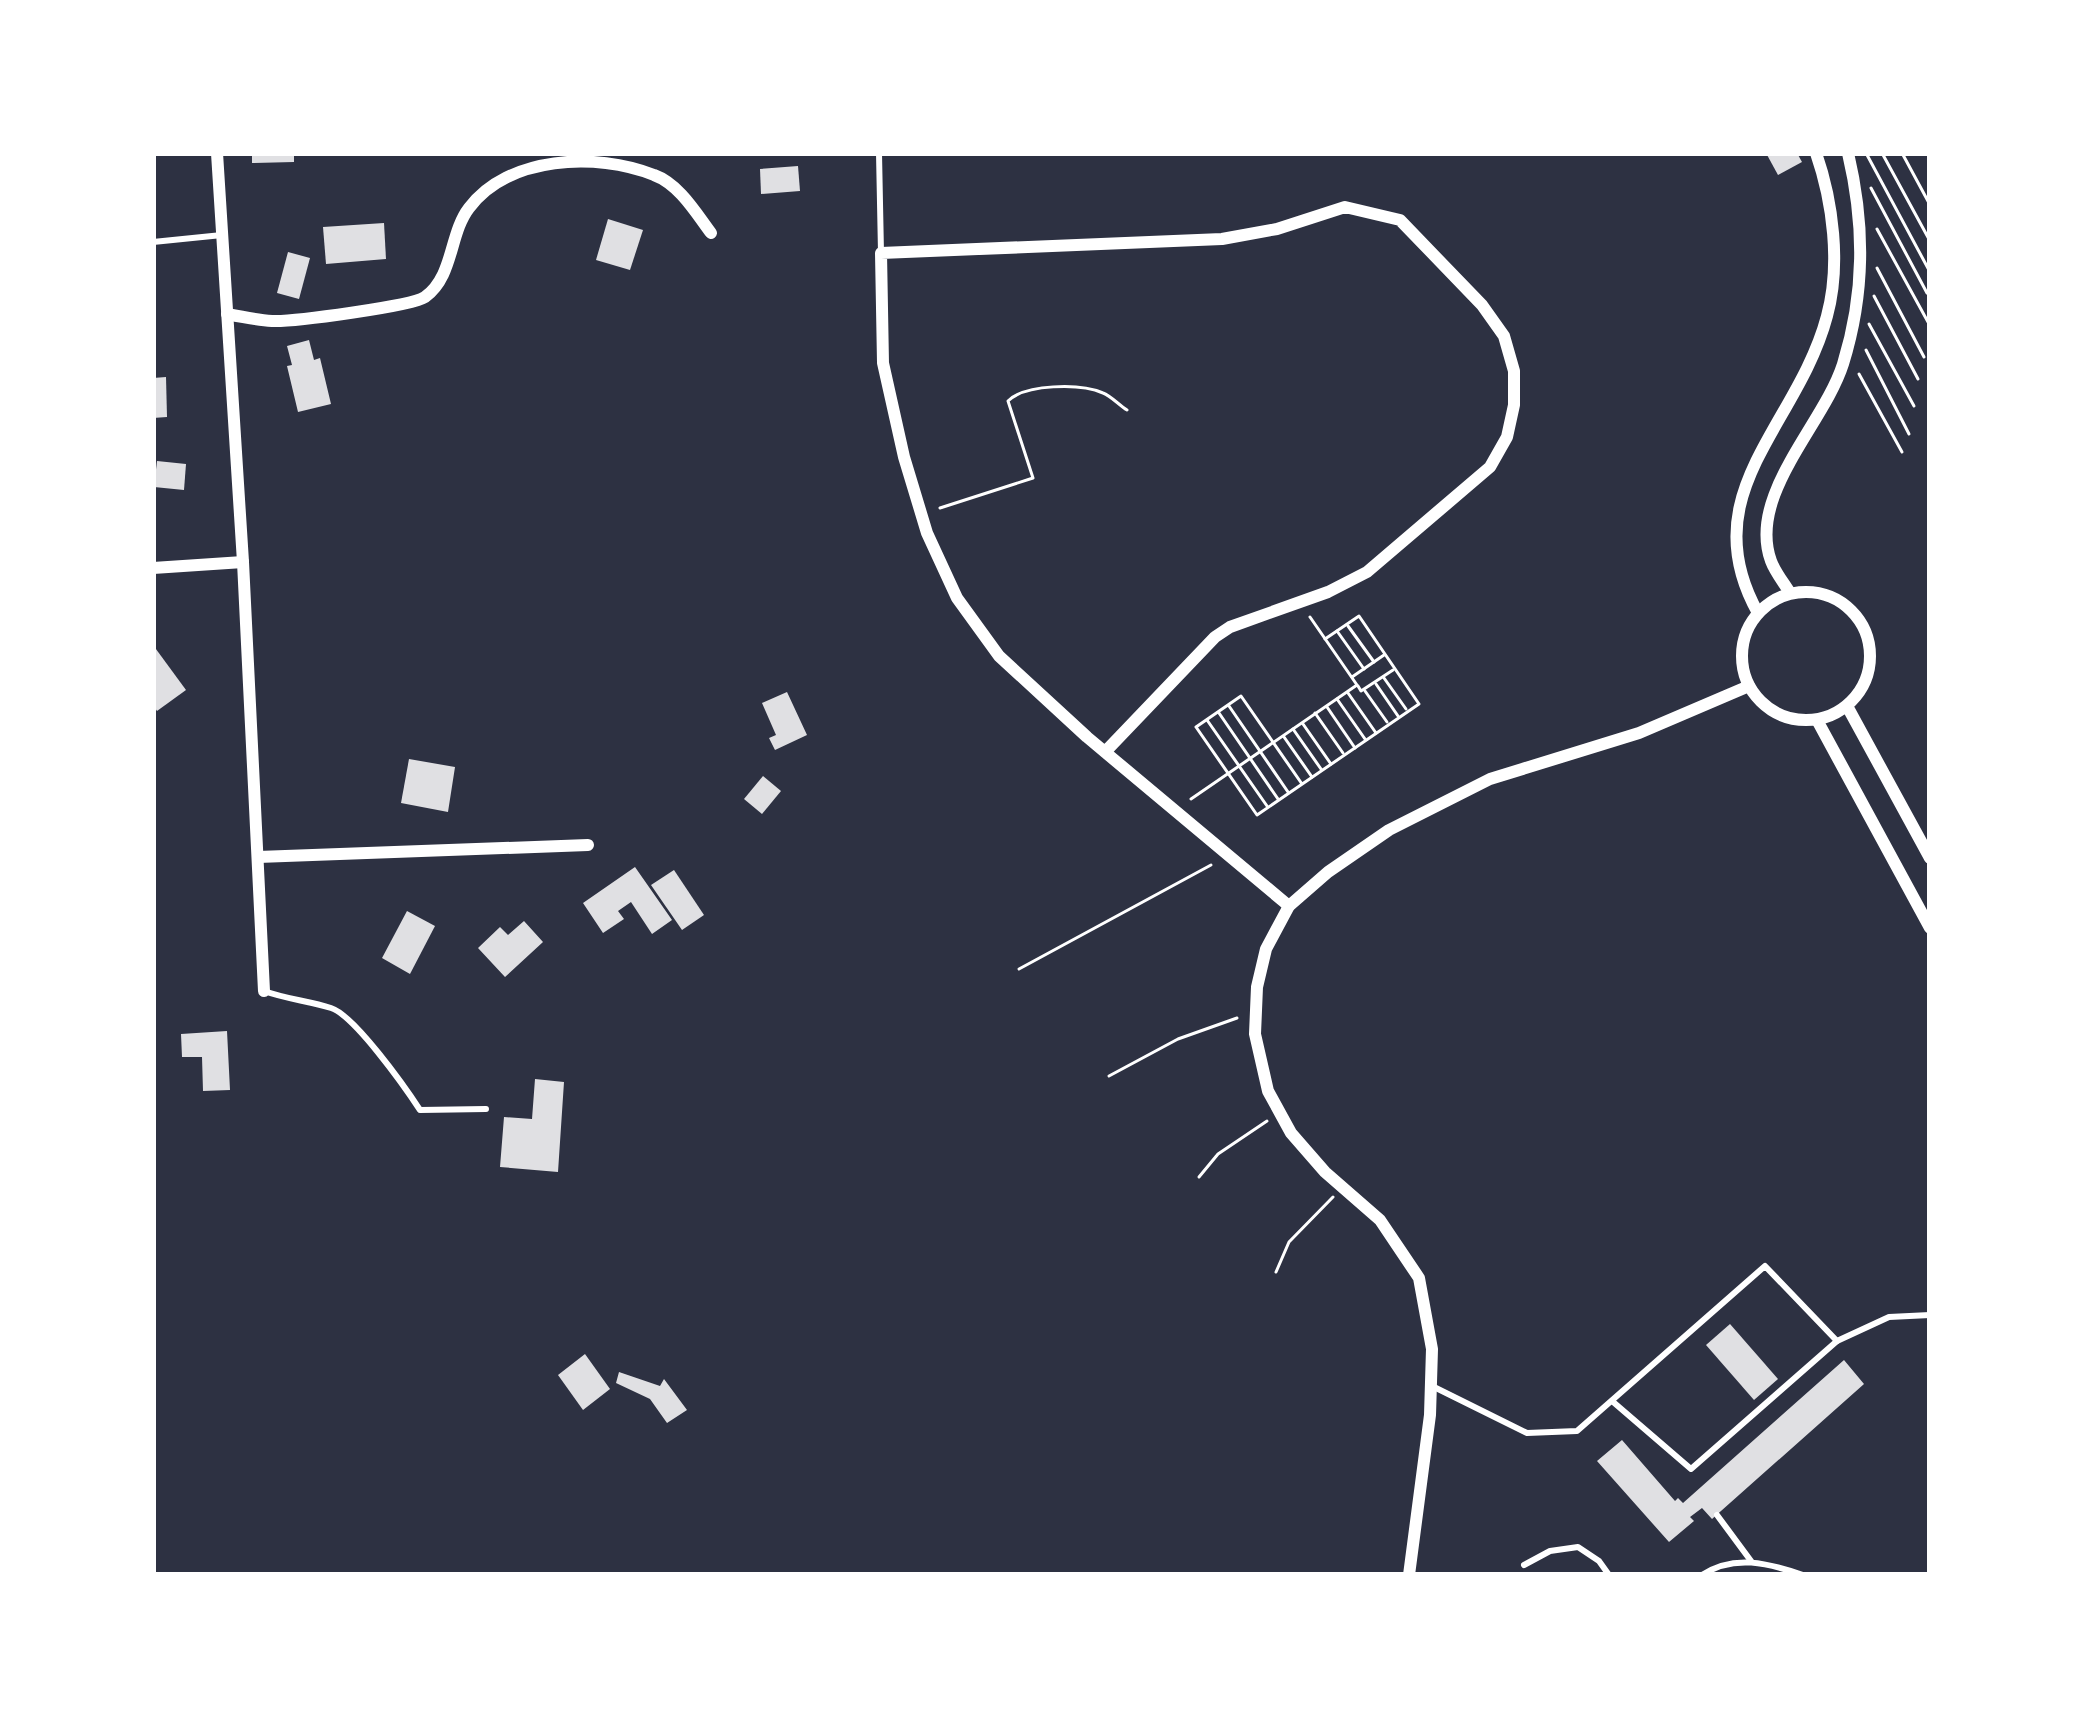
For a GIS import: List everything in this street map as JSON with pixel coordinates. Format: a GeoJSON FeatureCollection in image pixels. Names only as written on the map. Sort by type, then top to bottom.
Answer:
{"type":"FeatureCollection","features":[{"type":"Feature","properties":{"kind":"street"},"geometry":{"type":"LineString","coordinates":[[217,153],[265,991]]}},
{"type":"Feature","properties":{"kind":"street"},"geometry":{"type":"LineString","coordinates":[[1758,613],[1744,587],[1736,516],[1748,473],[1810,364],[1828,314],[1834,267],[1830,215],[1816,153]]}},
{"type":"Feature","properties":{"kind":"street"},"geometry":{"type":"LineString","coordinates":[[1790,593],[1770,560],[1772,500],[1814,424],[1853,326],[1862,240],[1858,192],[1848,153]]}},
{"type":"Feature","properties":{"kind":"street"},"geometry":{"type":"LineString","coordinates":[[227,314],[276,321],[422,300],[441,281],[465,212],[490,183],[562,162],[605,164],[658,176],[687,201],[711,233]]}},
{"type":"Feature","properties":{"kind":"street"},"geometry":{"type":"LineString","coordinates":[[1106,752],[1215,637],[1367,572],[1490,467],[1507,437],[1514,405],[1514,370],[1504,337],[1482,305],[1400,220],[1345,207],[1277,229],[1222,239],[881,253],[883,363],[921,514],[957,598],[1000,656],[1106,752],[1289,906]]}},
{"type":"Feature","properties":{"kind":"street"},"geometry":{"type":"LineString","coordinates":[[153,568],[243,562]]}},
{"type":"Feature","properties":{"kind":"street"},"geometry":{"type":"LineString","coordinates":[[1808,591],[1841,601],[1864,626],[1871,660],[1859,693],[1847,706],[1817,720],[1772,711],[1749,686],[1742,648],[1758,613],[1790,593],[1808,591]]}},
{"type":"Feature","properties":{"kind":"street"},"geometry":{"type":"LineString","coordinates":[[1409,1575],[1431,1385],[1432,1348],[1419,1278],[1380,1220],[1291,1133],[1280,1112],[1255,1034],[1266,949],[1289,906],[1389,830],[1490,779],[1639,733],[1749,686]]}},
{"type":"Feature","properties":{"kind":"street"},"geometry":{"type":"LineString","coordinates":[[1847,706],[1930,858]]}},
{"type":"Feature","properties":{"kind":"street"},"geometry":{"type":"LineString","coordinates":[[1817,720],[1930,928]]}},
{"type":"Feature","properties":{"kind":"street"},"geometry":{"type":"LineString","coordinates":[[258,857],[588,845]]}},
{"type":"Feature","properties":{"kind":"lane"},"geometry":{"type":"LineString","coordinates":[[879,153],[881,253]]}},
{"type":"Feature","properties":{"kind":"lane"},"geometry":{"type":"LineString","coordinates":[[153,242],[222,235]]}},
{"type":"Feature","properties":{"kind":"lane"},"geometry":{"type":"LineString","coordinates":[[265,991],[336,1009],[390,1067],[420,1110],[485,1109]]}},
{"type":"Feature","properties":{"kind":"lane"},"geometry":{"type":"LineString","coordinates":[[1431,1385],[1527,1433],[1577,1431],[1765,1266],[1837,1340]]}},
{"type":"Feature","properties":{"kind":"lane"},"geometry":{"type":"LineString","coordinates":[[1612,1401],[1690,1469],[1837,1340],[1889,1317],[1930,1315]]}},
{"type":"Feature","properties":{"kind":"lane"},"geometry":{"type":"LineString","coordinates":[[1717,1515],[1751,1561]]}},
{"type":"Feature","properties":{"kind":"lane"},"geometry":{"type":"LineString","coordinates":[[1524,1565],[1550,1550],[1578,1546],[1610,1575]]}},
{"type":"Feature","properties":{"kind":"lane"},"geometry":{"type":"LineString","coordinates":[[1702,1575],[1719,1564],[1751,1561],[1803,1575]]}},
{"type":"Feature","properties":{"kind":"path"},"geometry":{"type":"LineString","coordinates":[[1866,153],[1930,272]]}},
{"type":"Feature","properties":{"kind":"path"},"geometry":{"type":"LineString","coordinates":[[1882,153],[1930,241]]}},
{"type":"Feature","properties":{"kind":"path"},"geometry":{"type":"LineString","coordinates":[[1902,153],[1929,202]]}},
{"type":"Feature","properties":{"kind":"path"},"geometry":{"type":"LineString","coordinates":[[1863,173],[1927,293]]}},
{"type":"Feature","properties":{"kind":"path"},"geometry":{"type":"LineString","coordinates":[[1878,230],[1928,322]]}},
{"type":"Feature","properties":{"kind":"path"},"geometry":{"type":"LineString","coordinates":[[1862,240],[1924,357]]}},
{"type":"Feature","properties":{"kind":"path"},"geometry":{"type":"LineString","coordinates":[[1861,272],[1918,379]]}},
{"type":"Feature","properties":{"kind":"path"},"geometry":{"type":"LineString","coordinates":[[1857,303],[1914,406]]}},
{"type":"Feature","properties":{"kind":"path"},"geometry":{"type":"LineString","coordinates":[[1853,326],[1910,434]]}},
{"type":"Feature","properties":{"kind":"path"},"geometry":{"type":"LineString","coordinates":[[1846,351],[1902,452]]}},
{"type":"Feature","properties":{"kind":"path"},"geometry":{"type":"LineString","coordinates":[[921,514],[1033,478],[1008,401],[1016,393],[1083,389],[1103,393],[1127,410]]}},
{"type":"Feature","properties":{"kind":"path"},"geometry":{"type":"LineString","coordinates":[[1300,602],[1361,692],[1395,668]]}},
{"type":"Feature","properties":{"kind":"path"},"geometry":{"type":"LineString","coordinates":[[1302,784],[1241,696],[1196,727],[1257,815],[1419,704],[1359,616],[1325,639]]}},
{"type":"Feature","properties":{"kind":"path"},"geometry":{"type":"LineString","coordinates":[[1347,624],[1374,662]]}},
{"type":"Feature","properties":{"kind":"path"},"geometry":{"type":"LineString","coordinates":[[1337,631],[1364,669]]}},
{"type":"Feature","properties":{"kind":"path"},"geometry":{"type":"LineString","coordinates":[[1352,677],[1386,654]]}},
{"type":"Feature","properties":{"kind":"path"},"geometry":{"type":"LineString","coordinates":[[1383,676],[1408,712]]}},
{"type":"Feature","properties":{"kind":"path"},"geometry":{"type":"LineString","coordinates":[[1375,682],[1399,718]]}},
{"type":"Feature","properties":{"kind":"path"},"geometry":{"type":"LineString","coordinates":[[1174,810],[1357,685]]}},
{"type":"Feature","properties":{"kind":"path"},"geometry":{"type":"LineString","coordinates":[[1364,689],[1388,725]]}},
{"type":"Feature","properties":{"kind":"path"},"geometry":{"type":"LineString","coordinates":[[1347,692],[1376,734]]}},
{"type":"Feature","properties":{"kind":"path"},"geometry":{"type":"LineString","coordinates":[[1336,699],[1366,740]]}},
{"type":"Feature","properties":{"kind":"path"},"geometry":{"type":"LineString","coordinates":[[1228,705],[1289,793]]}},
{"type":"Feature","properties":{"kind":"path"},"geometry":{"type":"LineString","coordinates":[[1326,706],[1355,748]]}},
{"type":"Feature","properties":{"kind":"path"},"geometry":{"type":"LineString","coordinates":[[1218,712],[1279,800]]}},
{"type":"Feature","properties":{"kind":"path"},"geometry":{"type":"LineString","coordinates":[[1316,713],[1344,755]]}},
{"type":"Feature","properties":{"kind":"path"},"geometry":{"type":"LineString","coordinates":[[1207,719],[1268,808]]}},
{"type":"Feature","properties":{"kind":"path"},"geometry":{"type":"LineString","coordinates":[[1302,722],[1331,764]]}},
{"type":"Feature","properties":{"kind":"path"},"geometry":{"type":"LineString","coordinates":[[1293,729],[1322,770]]}},
{"type":"Feature","properties":{"kind":"path"},"geometry":{"type":"LineString","coordinates":[[1283,736],[1312,777]]}},
{"type":"Feature","properties":{"kind":"path"},"geometry":{"type":"LineString","coordinates":[[1019,969],[1228,855]]}},
{"type":"Feature","properties":{"kind":"path"},"geometry":{"type":"LineString","coordinates":[[1109,1076],[1178,1039],[1256,1012]]}},
{"type":"Feature","properties":{"kind":"path"},"geometry":{"type":"LineString","coordinates":[[1199,1177],[1228,1147],[1280,1112]]}},
{"type":"Feature","properties":{"kind":"path"},"geometry":{"type":"LineString","coordinates":[[1276,1272],[1289,1242],[1342,1187]]}},
{"type":"Feature","properties":{"kind":"building"},"geometry":{"type":"Polygon","coordinates":[[[252,153],[294,153],[294,162],[252,163],[252,153]]]}},
{"type":"Feature","properties":{"kind":"building"},"geometry":{"type":"Polygon","coordinates":[[[1766,153],[1797,153],[1802,162],[1778,175],[1766,153]]]}},
{"type":"Feature","properties":{"kind":"building"},"geometry":{"type":"Polygon","coordinates":[[[798,166],[800,191],[761,194],[760,169],[798,166]]]}},
{"type":"Feature","properties":{"kind":"building"},"geometry":{"type":"Polygon","coordinates":[[[608,219],[643,230],[630,270],[596,260],[608,219]]]}},
{"type":"Feature","properties":{"kind":"building"},"geometry":{"type":"Polygon","coordinates":[[[384,223],[386,259],[326,264],[323,227],[384,223]]]}},
{"type":"Feature","properties":{"kind":"building"},"geometry":{"type":"Polygon","coordinates":[[[288,252],[310,258],[299,299],[277,293],[288,252]]]}},
{"type":"Feature","properties":{"kind":"building"},"geometry":{"type":"Polygon","coordinates":[[[309,340],[314,360],[320,358],[331,404],[298,412],[287,346],[309,340]]]}},
{"type":"Feature","properties":{"kind":"building"},"geometry":{"type":"Polygon","coordinates":[[[166,377],[167,417],[153,418],[153,378],[166,377]]]}},
{"type":"Feature","properties":{"kind":"building"},"geometry":{"type":"Polygon","coordinates":[[[157,461],[186,464],[184,490],[154,487],[157,461]]]}},
{"type":"Feature","properties":{"kind":"building"},"geometry":{"type":"Polygon","coordinates":[[[153,645],[186,690],[157,711],[153,705],[153,645]]]}},
{"type":"Feature","properties":{"kind":"building"},"geometry":{"type":"Polygon","coordinates":[[[787,692],[807,735],[775,750],[769,738],[776,735],[762,703],[787,692]]]}},
{"type":"Feature","properties":{"kind":"building"},"geometry":{"type":"Polygon","coordinates":[[[409,759],[455,767],[448,812],[401,803],[409,759]]]}},
{"type":"Feature","properties":{"kind":"building"},"geometry":{"type":"Polygon","coordinates":[[[763,776],[781,791],[762,814],[744,799],[763,776]]]}},
{"type":"Feature","properties":{"kind":"building"},"geometry":{"type":"Polygon","coordinates":[[[635,867],[672,920],[652,934],[631,902],[618,911],[624,919],[603,933],[583,903],[635,867]]]}},
{"type":"Feature","properties":{"kind":"building"},"geometry":{"type":"Polygon","coordinates":[[[674,870],[704,915],[682,930],[651,885],[674,870]]]}},
{"type":"Feature","properties":{"kind":"building"},"geometry":{"type":"Polygon","coordinates":[[[407,911],[435,926],[410,974],[382,958],[407,911]]]}},
{"type":"Feature","properties":{"kind":"building"},"geometry":{"type":"Polygon","coordinates":[[[524,921],[543,942],[505,977],[478,948],[500,927],[508,935],[524,921]]]}},
{"type":"Feature","properties":{"kind":"building"},"geometry":{"type":"Polygon","coordinates":[[[227,1031],[230,1090],[203,1091],[202,1057],[182,1057],[181,1034],[227,1031]]]}},
{"type":"Feature","properties":{"kind":"building"},"geometry":{"type":"Polygon","coordinates":[[[535,1079],[564,1082],[558,1172],[500,1167],[504,1117],[532,1119],[535,1079]]]}},
{"type":"Feature","properties":{"kind":"building"},"geometry":{"type":"Polygon","coordinates":[[[1730,1324],[1778,1379],[1754,1400],[1706,1345],[1730,1324]]]}},
{"type":"Feature","properties":{"kind":"building"},"geometry":{"type":"Polygon","coordinates":[[[585,1354],[610,1389],[583,1410],[558,1375],[585,1354]]]}},
{"type":"Feature","properties":{"kind":"building"},"geometry":{"type":"Polygon","coordinates":[[[1844,1360],[1864,1384],[1712,1519],[1702,1508],[1669,1542],[1597,1461],[1622,1440],[1675,1501],[1678,1498],[1683,1503],[1844,1360]]]}},
{"type":"Feature","properties":{"kind":"building"},"geometry":{"type":"Polygon","coordinates":[[[619,1372],[660,1386],[664,1379],[687,1410],[667,1423],[650,1399],[616,1383],[619,1372]]]}}]}
